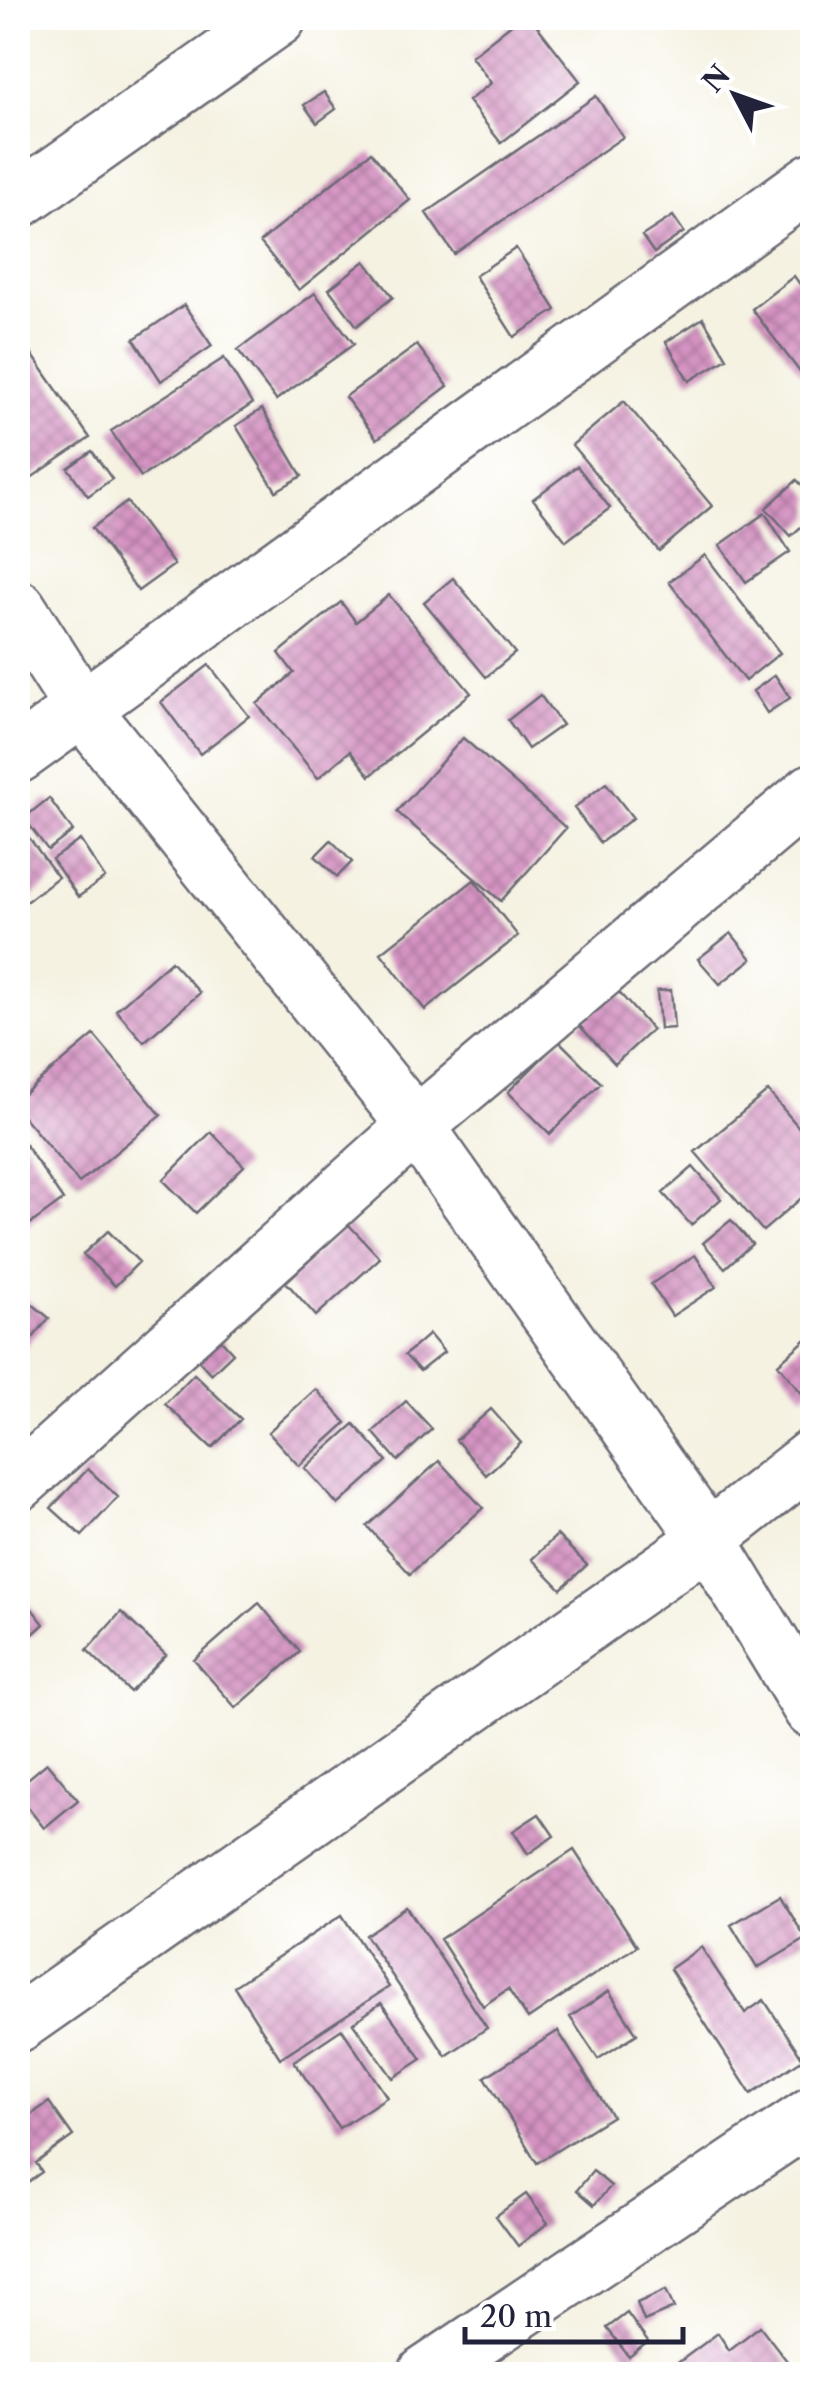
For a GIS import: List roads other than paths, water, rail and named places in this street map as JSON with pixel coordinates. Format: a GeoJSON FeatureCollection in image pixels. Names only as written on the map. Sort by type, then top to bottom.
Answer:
{"type":"FeatureCollection","features":[{"type":"Feature","properties":{"kind":"street"},"geometry":{"type":"LineString","coordinates":[[18,201],[278,18]]}},
{"type":"Feature","properties":{"kind":"street"},"geometry":{"type":"LineString","coordinates":[[18,755],[812,181]]}},
{"type":"Feature","properties":{"kind":"street"},"geometry":{"type":"LineString","coordinates":[[18,608],[83,710],[416,1126],[708,1539],[812,1710]]}},
{"type":"Feature","properties":{"kind":"street"},"geometry":{"type":"LineString","coordinates":[[18,1483],[416,1126],[812,792]]}},
{"type":"Feature","properties":{"kind":"street"},"geometry":{"type":"LineString","coordinates":[[18,2024],[708,1539],[812,1457]]}},
{"type":"Feature","properties":{"kind":"street"},"geometry":{"type":"LineString","coordinates":[[426,2374],[812,2115]]}}]}
